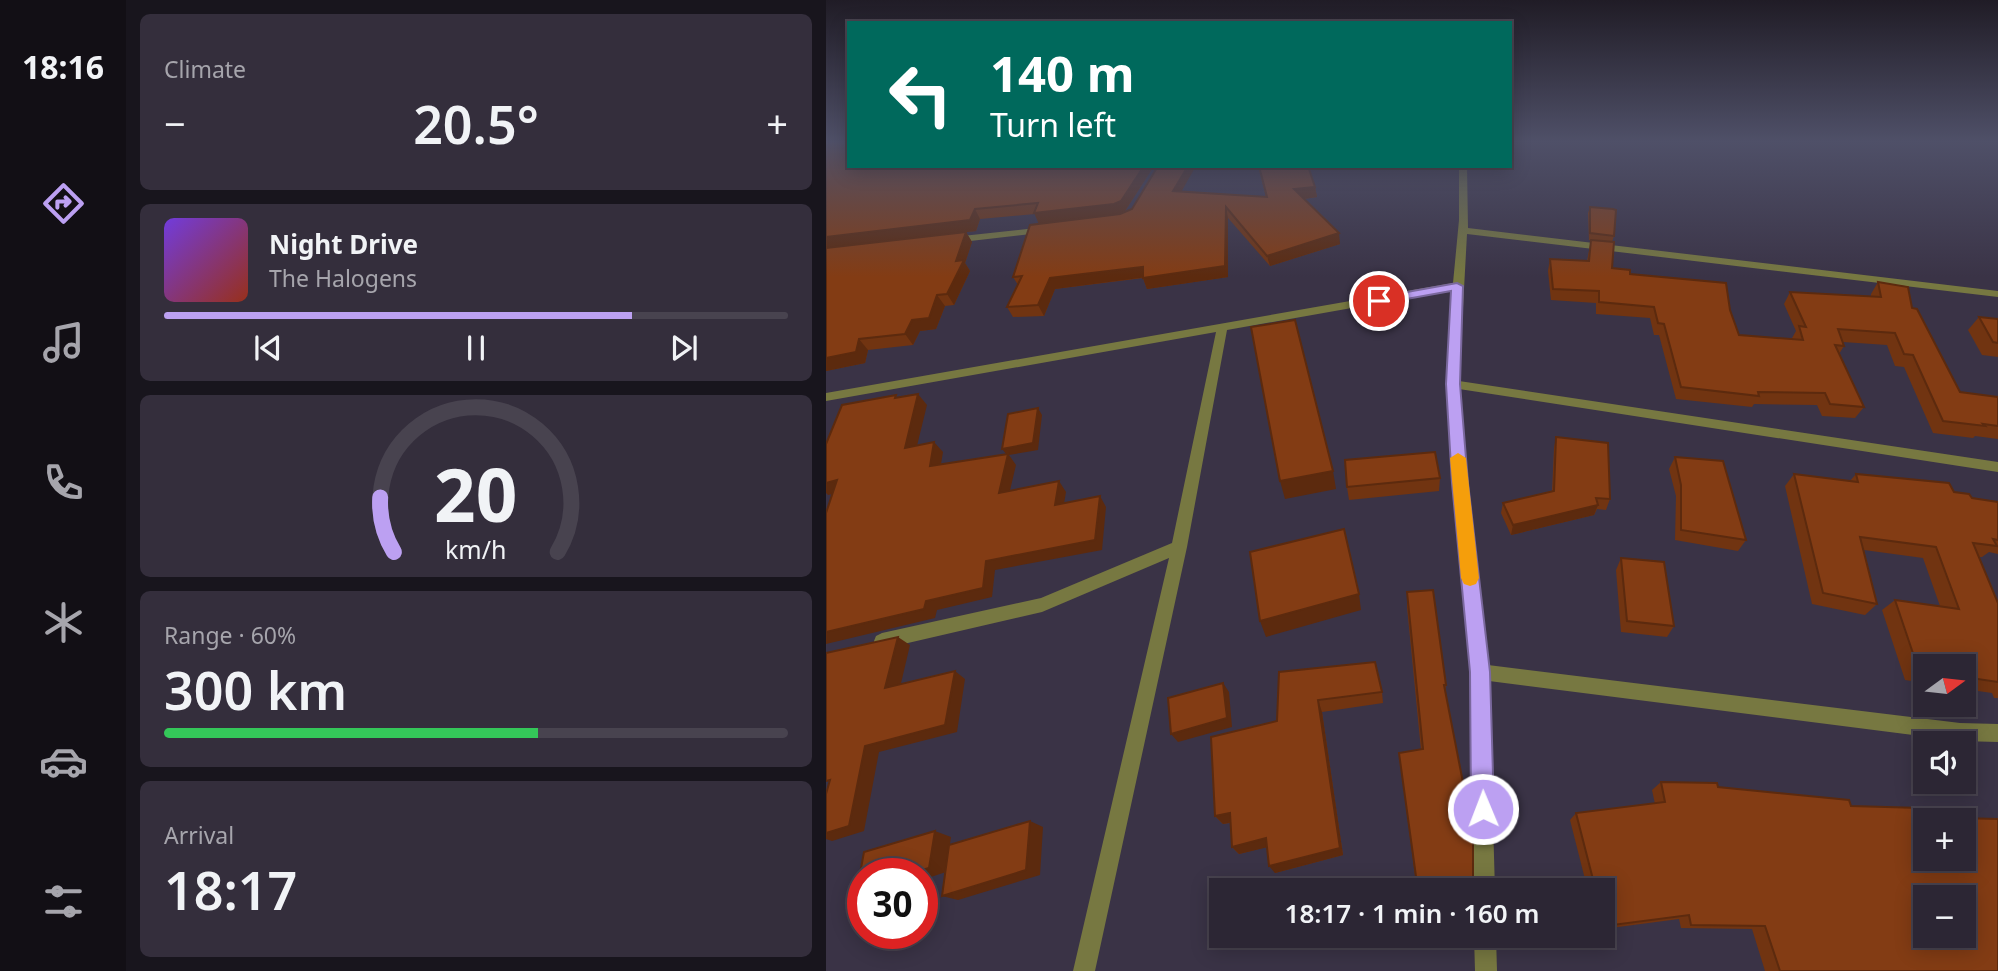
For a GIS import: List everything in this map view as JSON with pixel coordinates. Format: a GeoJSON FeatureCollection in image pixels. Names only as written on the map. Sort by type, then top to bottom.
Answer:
{"type":"FeatureCollection","features":[{"type":"Feature","properties":{"kind":"street"},"geometry":{"type":"LineString","coordinates":[[1464,186],[1453,384],[1460,483],[1480,672],[1484,878]]}},
{"type":"Feature","properties":{"kind":"street"},"geometry":{"type":"LineString","coordinates":[[944,241],[1052,229]]}},
{"type":"Feature","properties":{"kind":"street"},"geometry":{"type":"LineString","coordinates":[[1461,230],[1998,294]]}},
{"type":"Feature","properties":{"kind":"street"},"geometry":{"type":"LineString","coordinates":[[826,397],[1457,286]]}},
{"type":"Feature","properties":{"kind":"street"},"geometry":{"type":"LineString","coordinates":[[1084,971],[1179,547],[1222,329]]}},
{"type":"Feature","properties":{"kind":"street"},"geometry":{"type":"LineString","coordinates":[[1453,384],[1998,467]]}},
{"type":"Feature","properties":{"kind":"street"},"geometry":{"type":"LineString","coordinates":[[866,645],[1042,605],[1179,547]]}},
{"type":"Feature","properties":{"kind":"street"},"geometry":{"type":"LineString","coordinates":[[1480,672],[1960,732],[1998,733]]}},
{"type":"Feature","properties":{"kind":"street"},"geometry":{"type":"LineString","coordinates":[[1485,948],[1486,971]]}},
{"type":"Feature","properties":{"kind":"building"},"geometry":{"type":"Polygon","coordinates":[[[826,186],[1131,186],[1121,201],[1114,204],[1034,213],[1038,203],[975,209],[970,220],[826,237],[826,186]]]}},
{"type":"Feature","properties":{"kind":"building"},"geometry":{"type":"Polygon","coordinates":[[[1146,186],[1176,186],[1173,191],[1267,197],[1264,186],[1315,186],[1294,189],[1339,233],[1267,256],[1226,207],[1225,266],[1143,278],[1143,267],[1050,278],[1038,305],[1007,307],[1022,276],[1013,277],[1030,225],[1120,214],[1132,209],[1146,186]]]}},
{"type":"Feature","properties":{"kind":"building"},"geometry":{"type":"Polygon","coordinates":[[[1590,207],[1616,210],[1614,236],[1590,233],[1590,207]]]}},
{"type":"Feature","properties":{"kind":"building"},"geometry":{"type":"Polygon","coordinates":[[[966,232],[956,261],[964,260],[947,294],[937,295],[929,318],[912,320],[905,334],[859,339],[856,352],[826,358],[826,248],[966,232]]]}},
{"type":"Feature","properties":{"kind":"building"},"geometry":{"type":"Polygon","coordinates":[[[1591,240],[1614,242],[1612,268],[1630,270],[1630,274],[1726,283],[1730,310],[1739,335],[1803,340],[1799,326],[1806,327],[1790,292],[1881,297],[1878,282],[1908,287],[1912,308],[1917,309],[1960,392],[1998,397],[1998,426],[1943,421],[1913,355],[1904,354],[1895,333],[1838,329],[1844,346],[1835,345],[1864,407],[1830,404],[1825,393],[1758,392],[1759,396],[1681,387],[1664,324],[1658,323],[1654,307],[1599,302],[1599,291],[1553,289],[1550,259],[1589,261],[1591,240]]]}},
{"type":"Feature","properties":{"kind":"building"},"geometry":{"type":"Polygon","coordinates":[[[1979,317],[1998,319],[1998,343],[1993,342],[1979,317]]]}},
{"type":"Feature","properties":{"kind":"building"},"geometry":{"type":"Polygon","coordinates":[[[1295,320],[1333,471],[1280,481],[1251,327],[1295,320]]]}},
{"type":"Feature","properties":{"kind":"building"},"geometry":{"type":"Polygon","coordinates":[[[918,394],[905,448],[934,442],[930,466],[1008,454],[999,493],[1059,481],[1055,505],[1100,496],[1095,540],[986,561],[983,588],[926,601],[924,609],[826,632],[826,513],[837,480],[826,483],[826,444],[842,405],[896,395],[895,398],[918,394]]]}},
{"type":"Feature","properties":{"kind":"building"},"geometry":{"type":"Polygon","coordinates":[[[1038,408],[1033,443],[1002,449],[1008,414],[1038,408]]]}},
{"type":"Feature","properties":{"kind":"building"},"geometry":{"type":"Polygon","coordinates":[[[1556,437],[1608,443],[1610,499],[1596,498],[1598,505],[1513,525],[1503,503],[1554,491],[1556,437]]]}},
{"type":"Feature","properties":{"kind":"building"},"geometry":{"type":"Polygon","coordinates":[[[1435,452],[1440,478],[1347,487],[1345,460],[1435,452]]]}},
{"type":"Feature","properties":{"kind":"building"},"geometry":{"type":"Polygon","coordinates":[[[1675,457],[1723,461],[1746,540],[1681,530],[1681,485],[1675,457]]]}},
{"type":"Feature","properties":{"kind":"building"},"geometry":{"type":"Polygon","coordinates":[[[1794,474],[1858,482],[1856,474],[1949,483],[1954,492],[1998,502],[1998,540],[1993,539],[1997,546],[1973,543],[1998,603],[1998,682],[1976,679],[1976,654],[1913,654],[1895,600],[1959,609],[1936,547],[1860,537],[1877,604],[1823,593],[1794,474]]]}},
{"type":"Feature","properties":{"kind":"building"},"geometry":{"type":"Polygon","coordinates":[[[1344,529],[1359,594],[1260,621],[1250,552],[1344,529]]]}},
{"type":"Feature","properties":{"kind":"building"},"geometry":{"type":"Polygon","coordinates":[[[1621,558],[1664,562],[1674,626],[1627,621],[1621,558]]]}},
{"type":"Feature","properties":{"kind":"building"},"geometry":{"type":"Polygon","coordinates":[[[1433,590],[1444,685],[1473,834],[1473,878],[1416,878],[1399,753],[1423,749],[1407,592],[1433,590]]]}},
{"type":"Feature","properties":{"kind":"building"},"geometry":{"type":"Polygon","coordinates":[[[898,637],[885,688],[955,671],[945,725],[865,746],[849,826],[826,833],[826,794],[830,780],[826,781],[826,653],[898,637]]]}},
{"type":"Feature","properties":{"kind":"building"},"geometry":{"type":"Polygon","coordinates":[[[1375,662],[1382,692],[1318,700],[1340,848],[1269,866],[1266,838],[1232,847],[1230,813],[1215,816],[1211,737],[1277,721],[1279,672],[1375,662]]]}},
{"type":"Feature","properties":{"kind":"building"},"geometry":{"type":"Polygon","coordinates":[[[1223,683],[1227,718],[1171,734],[1168,698],[1223,683]]]}},
{"type":"Feature","properties":{"kind":"building"},"geometry":{"type":"Polygon","coordinates":[[[1661,782],[1717,783],[1718,787],[1849,800],[1851,806],[1921,808],[1913,808],[1913,871],[1976,871],[1976,818],[1998,819],[1998,971],[1780,971],[1765,926],[1691,925],[1689,915],[1615,925],[1615,878],[1593,878],[1576,813],[1665,802],[1661,782]]]}},
{"type":"Feature","properties":{"kind":"building"},"geometry":{"type":"Polygon","coordinates":[[[1030,821],[1026,870],[942,896],[949,845],[1030,821]]]}},
{"type":"Feature","properties":{"kind":"building"},"geometry":{"type":"Polygon","coordinates":[[[935,831],[931,858],[863,858],[864,852],[935,831]]]}},
{"type":"Feature","properties":{"kind":"slow traffic"},"geometry":{"type":"LineString","coordinates":[[1458,458],[1470,578]]}},
{"type":"Feature","properties":{"kind":"route"},"geometry":{"type":"LineString","coordinates":[[1379,301],[1457,286],[1453,384],[1460,483],[1480,672],[1483,809]]}}]}
